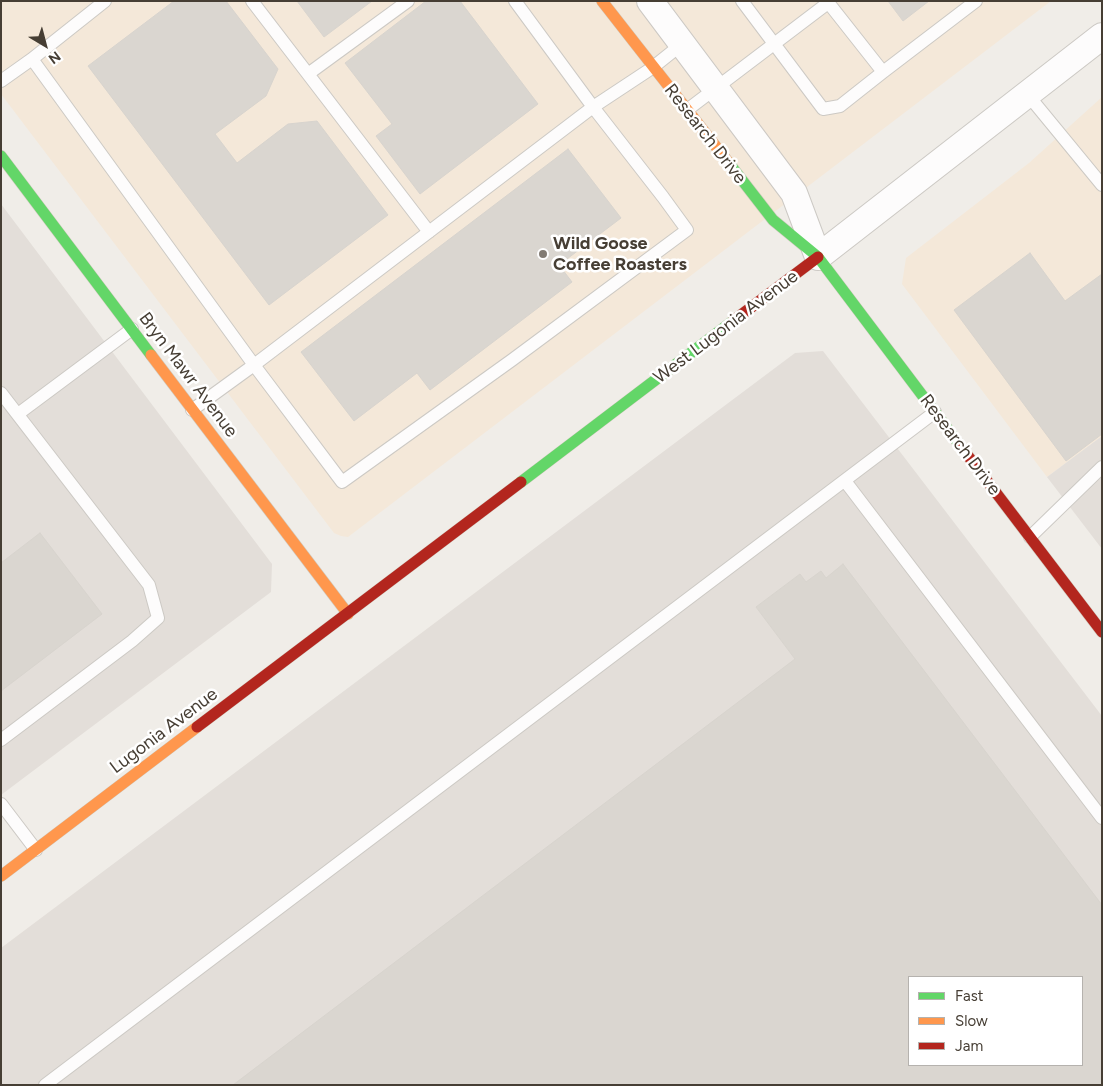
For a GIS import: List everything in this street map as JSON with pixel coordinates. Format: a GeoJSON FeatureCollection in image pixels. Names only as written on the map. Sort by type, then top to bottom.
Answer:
{"type":"FeatureCollection","features":[{"type":"Feature","properties":{"kind":"street","name":"Research Drive"},"geometry":{"type":"LineString","coordinates":[[602,1],[652,68],[773,220],[818,257],[1102,632]]}},
{"type":"Feature","properties":{"kind":"street","name":"Research Drive"},"geometry":{"type":"LineString","coordinates":[[650,1],[794,193],[818,257]]}},
{"type":"Feature","properties":{"kind":"street","name":"West Lugonia Avenue"},"geometry":{"type":"LineString","coordinates":[[348,614],[818,257],[1102,36]]}},
{"type":"Feature","properties":{"kind":"street","name":"Bryn Mawr Avenue"},"geometry":{"type":"LineString","coordinates":[[1,156],[348,614]]}},
{"type":"Feature","properties":{"kind":"street","name":"Lugonia Avenue"},"geometry":{"type":"LineString","coordinates":[[1,876],[348,614]]}},
{"type":"Feature","properties":{"kind":"lane"},"geometry":{"type":"LineString","coordinates":[[1,81],[105,1]]}},
{"type":"Feature","properties":{"kind":"lane"},"geometry":{"type":"LineString","coordinates":[[252,1],[429,232]]}},
{"type":"Feature","properties":{"kind":"lane"},"geometry":{"type":"LineString","coordinates":[[308,74],[408,1]]}},
{"type":"Feature","properties":{"kind":"lane"},"geometry":{"type":"LineString","coordinates":[[32,59],[254,365],[342,482],[512,360],[687,230],[515,1]]}},
{"type":"Feature","properties":{"kind":"lane"},"geometry":{"type":"LineString","coordinates":[[742,1],[823,109],[840,106],[976,1]]}},
{"type":"Feature","properties":{"kind":"lane"},"geometry":{"type":"LineString","coordinates":[[687,110],[828,2],[883,72]]}},
{"type":"Feature","properties":{"kind":"lane"},"geometry":{"type":"LineString","coordinates":[[192,410],[593,107],[652,68],[682,44]]}},
{"type":"Feature","properties":{"kind":"lane"},"geometry":{"type":"LineString","coordinates":[[1028,94],[1102,185]]}},
{"type":"Feature","properties":{"kind":"lane"},"geometry":{"type":"LineString","coordinates":[[18,414],[132,329]]}},
{"type":"Feature","properties":{"kind":"lane"},"geometry":{"type":"LineString","coordinates":[[1,392],[149,585],[158,618],[132,641],[1,740]]}},
{"type":"Feature","properties":{"kind":"lane"},"geometry":{"type":"LineString","coordinates":[[45,1085],[936,412]]}},
{"type":"Feature","properties":{"kind":"lane"},"geometry":{"type":"LineString","coordinates":[[1030,537],[1102,467]]}},
{"type":"Feature","properties":{"kind":"lane"},"geometry":{"type":"LineString","coordinates":[[845,480],[1102,818]]}},
{"type":"Feature","properties":{"kind":"lane"},"geometry":{"type":"LineString","coordinates":[[1,804],[36,850]]}},
{"type":"Feature","properties":{"kind":"shaded area"},"geometry":{"type":"Polygon","coordinates":[[[1,1],[1051,1],[348,537],[334,533],[1,94],[1,1]]]}},
{"type":"Feature","properties":{"kind":"shaded area"},"geometry":{"type":"Polygon","coordinates":[[[1102,97],[1102,436],[1047,477],[902,284],[906,258],[1029,163],[1102,97]]]}},
{"type":"Feature","properties":{"kind":"shaded area"},"geometry":{"type":"Polygon","coordinates":[[[1,204],[272,564],[271,592],[1,795],[1,204]]]}},
{"type":"Feature","properties":{"kind":"shaded area"},"geometry":{"type":"Polygon","coordinates":[[[823,351],[1102,716],[1102,1085],[1,1085],[1,948],[795,353],[823,351]]]}},
{"type":"Feature","properties":{"kind":"shaded area"},"geometry":{"type":"Polygon","coordinates":[[[1102,436],[1102,549],[1047,477],[1102,436]]]}},
{"type":"Feature","properties":{"kind":"building"},"geometry":{"type":"Polygon","coordinates":[[[174,1],[226,1],[278,69],[266,96],[215,134],[237,163],[288,124],[317,121],[388,215],[269,305],[88,66],[174,1]]]}},
{"type":"Feature","properties":{"kind":"building"},"geometry":{"type":"Polygon","coordinates":[[[297,1],[372,1],[324,37],[297,1]]]}},
{"type":"Feature","properties":{"kind":"building"},"geometry":{"type":"Polygon","coordinates":[[[426,1],[460,1],[538,104],[420,194],[376,136],[392,124],[345,63],[426,1]]]}},
{"type":"Feature","properties":{"kind":"building"},"geometry":{"type":"Polygon","coordinates":[[[888,1],[929,1],[903,21],[888,1]]]}},
{"type":"Feature","properties":{"kind":"building"},"geometry":{"type":"Polygon","coordinates":[[[568,149],[621,218],[559,265],[572,282],[430,390],[417,373],[354,421],[301,352],[568,149]]]}},
{"type":"Feature","properties":{"kind":"building"},"geometry":{"type":"Polygon","coordinates":[[[1030,253],[1065,301],[1102,274],[1102,434],[1066,461],[954,310],[1030,253]]]}},
{"type":"Feature","properties":{"kind":"building"},"geometry":{"type":"Polygon","coordinates":[[[40,533],[102,614],[1,691],[1,563],[40,533]]]}},
{"type":"Feature","properties":{"kind":"building"},"geometry":{"type":"Polygon","coordinates":[[[843,564],[1102,905],[1102,1085],[233,1085],[795,659],[756,607],[800,574],[806,582],[821,571],[826,578],[843,564]]]}},
{"type":"Feature","properties":{"kind":"traffic: fast"},"geometry":{"type":"LineString","coordinates":[[1,156],[151,355]]}},
{"type":"Feature","properties":{"kind":"traffic: fast"},"geometry":{"type":"LineString","coordinates":[[728,162],[773,220],[818,257],[962,448]]}},
{"type":"Feature","properties":{"kind":"traffic: fast"},"geometry":{"type":"LineString","coordinates":[[521,482],[733,321]]}},
{"type":"Feature","properties":{"kind":"traffic: slow"},"geometry":{"type":"LineString","coordinates":[[602,1],[728,162]]}},
{"type":"Feature","properties":{"kind":"traffic: slow"},"geometry":{"type":"LineString","coordinates":[[151,355],[348,614]]}},
{"type":"Feature","properties":{"kind":"traffic: slow"},"geometry":{"type":"LineString","coordinates":[[1,876],[197,727]]}},
{"type":"Feature","properties":{"kind":"traffic: jam"},"geometry":{"type":"LineString","coordinates":[[733,321],[818,257]]}},
{"type":"Feature","properties":{"kind":"traffic: jam"},"geometry":{"type":"LineString","coordinates":[[962,448],[1102,632]]}},
{"type":"Feature","properties":{"kind":"traffic: jam"},"geometry":{"type":"LineString","coordinates":[[197,727],[521,482]]}},
{"type":"Feature","properties":{"kind":"place","name":"Wild Goose Coffee Roasters"},"geometry":{"type":"Point","coordinates":[543,254]}}]}
